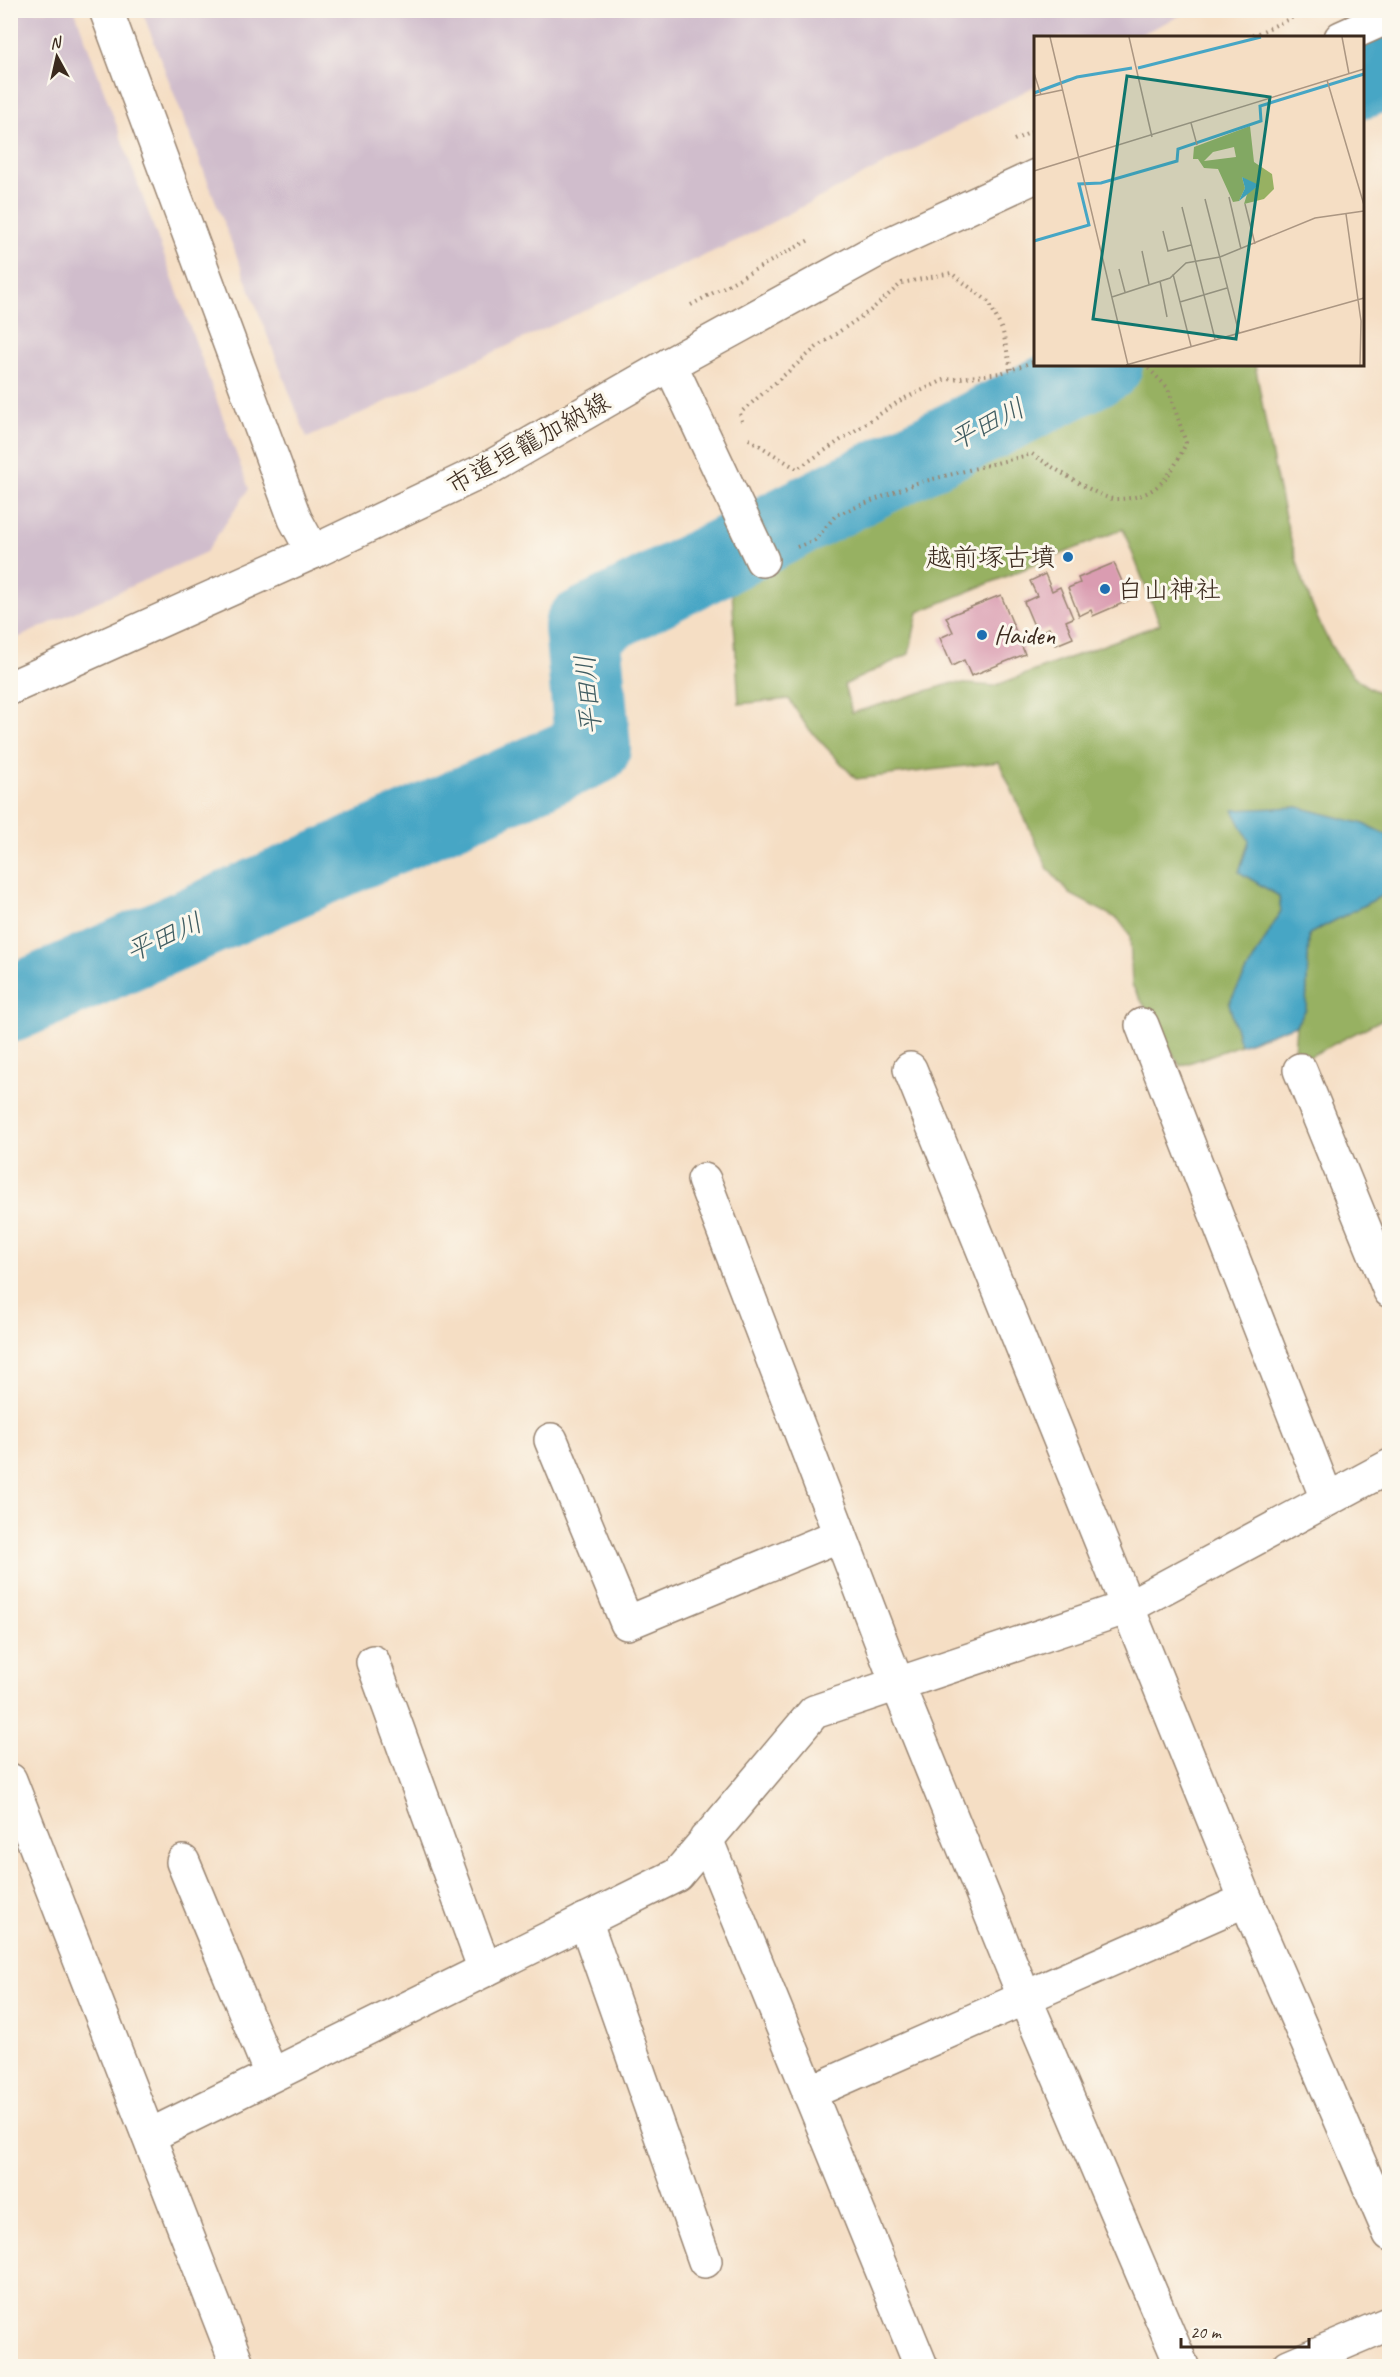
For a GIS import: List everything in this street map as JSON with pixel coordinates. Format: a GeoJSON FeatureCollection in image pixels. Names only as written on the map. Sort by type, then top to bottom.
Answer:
{"type":"FeatureCollection","features":[{"type":"Feature","properties":{"kind":"street"},"geometry":{"type":"LineString","coordinates":[[106,10],[291,508],[313,552]]}},
{"type":"Feature","properties":{"kind":"street"},"geometry":{"type":"LineString","coordinates":[[1345,36],[1389,16]]}},
{"type":"Feature","properties":{"kind":"street","name":"市道垣籠加納線"},"geometry":{"type":"LineString","coordinates":[[10,688],[313,552],[489,468],[670,364],[885,246],[1034,176]]}},
{"type":"Feature","properties":{"kind":"street"},"geometry":{"type":"LineString","coordinates":[[670,364],[762,560]]}},
{"type":"Feature","properties":{"kind":"street"},"geometry":{"type":"LineString","coordinates":[[1142,1025],[1327,1499]]}},
{"type":"Feature","properties":{"kind":"street"},"geometry":{"type":"LineString","coordinates":[[910,1069],[1246,1900],[1389,2234]]}},
{"type":"Feature","properties":{"kind":"street"},"geometry":{"type":"LineString","coordinates":[[1300,1070],[1389,1291]]}},
{"type":"Feature","properties":{"kind":"street"},"geometry":{"type":"LineString","coordinates":[[704,1180],[897,1683],[1024,1996],[1182,2367]]}},
{"type":"Feature","properties":{"kind":"street"},"geometry":{"type":"LineString","coordinates":[[552,1440],[627,1623],[840,1535]]}},
{"type":"Feature","properties":{"kind":"street"},"geometry":{"type":"LineString","coordinates":[[149,2136],[677,1875],[814,1712],[1128,1607],[1389,1466]]}},
{"type":"Feature","properties":{"kind":"street"},"geometry":{"type":"LineString","coordinates":[[373,1662],[485,1970]]}},
{"type":"Feature","properties":{"kind":"street"},"geometry":{"type":"LineString","coordinates":[[10,1780],[238,2367]]}},
{"type":"Feature","properties":{"kind":"street"},"geometry":{"type":"LineString","coordinates":[[706,1839],[921,2367]]}},
{"type":"Feature","properties":{"kind":"street"},"geometry":{"type":"LineString","coordinates":[[183,1862],[271,2074]]}},
{"type":"Feature","properties":{"kind":"street"},"geometry":{"type":"LineString","coordinates":[[809,2092],[1246,1900]]}},
{"type":"Feature","properties":{"kind":"street"},"geometry":{"type":"LineString","coordinates":[[585,1920],[705,2261]]}},
{"type":"Feature","properties":{"kind":"street"},"geometry":{"type":"LineString","coordinates":[[1289,2367],[1389,2323]]}},
{"type":"Feature","properties":{"kind":"path"},"geometry":{"type":"LineString","coordinates":[[1251,36],[1309,10]]}},
{"type":"Feature","properties":{"kind":"path"},"geometry":{"type":"LineString","coordinates":[[1011,142],[1034,130]]}},
{"type":"Feature","properties":{"kind":"path"},"geometry":{"type":"LineString","coordinates":[[690,305],[814,237]]}},
{"type":"Feature","properties":{"kind":"path"},"geometry":{"type":"LineString","coordinates":[[1011,370],[1003,332],[989,302],[951,273],[902,283],[871,310],[802,359],[740,413],[747,438],[797,469],[901,400],[944,380],[1011,370],[1034,361]]}},
{"type":"Feature","properties":{"kind":"path"},"geometry":{"type":"LineString","coordinates":[[762,560],[815,540],[836,515],[917,483],[1032,454],[1113,500],[1151,493],[1174,470],[1186,443],[1168,388],[1146,366]]}},
{"type":"Feature","properties":{"kind":"shaded area"},"geometry":{"type":"Polygon","coordinates":[[[10,11],[75,11],[249,489],[206,552],[11,641],[10,11]]]}},
{"type":"Feature","properties":{"kind":"shaded area"},"geometry":{"type":"Polygon","coordinates":[[[142,11],[1190,11],[1137,36],[1034,36],[1034,87],[738,240],[307,438],[142,11]]]}},
{"type":"Feature","properties":{"kind":"green space"},"geometry":{"type":"Polygon","coordinates":[[[1142,366],[1255,366],[1281,498],[1295,553],[1312,605],[1333,649],[1359,680],[1389,694],[1389,836],[1364,824],[1249,841],[1239,872],[1279,896],[1281,911],[1229,1003],[1240,1045],[1180,1066],[1132,985],[1130,935],[1118,919],[1070,894],[1048,869],[999,762],[856,779],[807,727],[789,699],[739,704],[732,590],[1142,366]],[[1123,529],[918,612],[909,654],[844,685],[852,713],[953,683],[994,686],[1160,624],[1123,529]]]}},
{"type":"Feature","properties":{"kind":"green space"},"geometry":{"type":"Polygon","coordinates":[[[1389,892],[1389,1016],[1293,1065],[1296,1025],[1306,1009],[1309,934],[1389,892]]]}},
{"type":"Feature","properties":{"kind":"water"},"geometry":{"type":"Polygon","coordinates":[[[1298,807],[1364,824],[1389,836],[1389,892],[1309,934],[1306,1009],[1296,1025],[1240,1045],[1229,1003],[1281,911],[1279,896],[1239,872],[1249,841],[1233,810],[1298,807]]]}},
{"type":"Feature","properties":{"kind":"building"},"geometry":{"type":"Polygon","coordinates":[[[1114,563],[1130,600],[1093,616],[1091,610],[1079,616],[1068,588],[1080,583],[1078,578],[1114,563]]]}},
{"type":"Feature","properties":{"kind":"building"},"geometry":{"type":"Polygon","coordinates":[[[1045,574],[1052,591],[1060,587],[1073,618],[1066,621],[1073,638],[1056,645],[1049,628],[1037,633],[1024,602],[1037,596],[1030,581],[1045,574]]]}},
{"type":"Feature","properties":{"kind":"building","name":"Haiden"},"geometry":{"type":"Polygon","coordinates":[[[1001,595],[1025,654],[971,676],[964,660],[952,666],[940,638],[953,632],[946,617],[1001,595]]]}},
{"type":"Feature","properties":{"kind":"waterway","name":"平田川"},"geometry":{"type":"LineString","coordinates":[[1364,80],[1390,69]]}},
{"type":"Feature","properties":{"kind":"waterway","name":"平田川"},"geometry":{"type":"LineString","coordinates":[[10,1005],[593,748],[582,627],[1101,366]]}},
{"type":"Feature","properties":{"kind":"place","name":"越前塚古墳"},"geometry":{"type":"Point","coordinates":[1068,557]}},
{"type":"Feature","properties":{"kind":"place","name":"白山神社"},"geometry":{"type":"Point","coordinates":[1105,589]}},
{"type":"Feature","properties":{"kind":"place","name":"Haiden"},"geometry":{"type":"Point","coordinates":[982,635]}}]}
